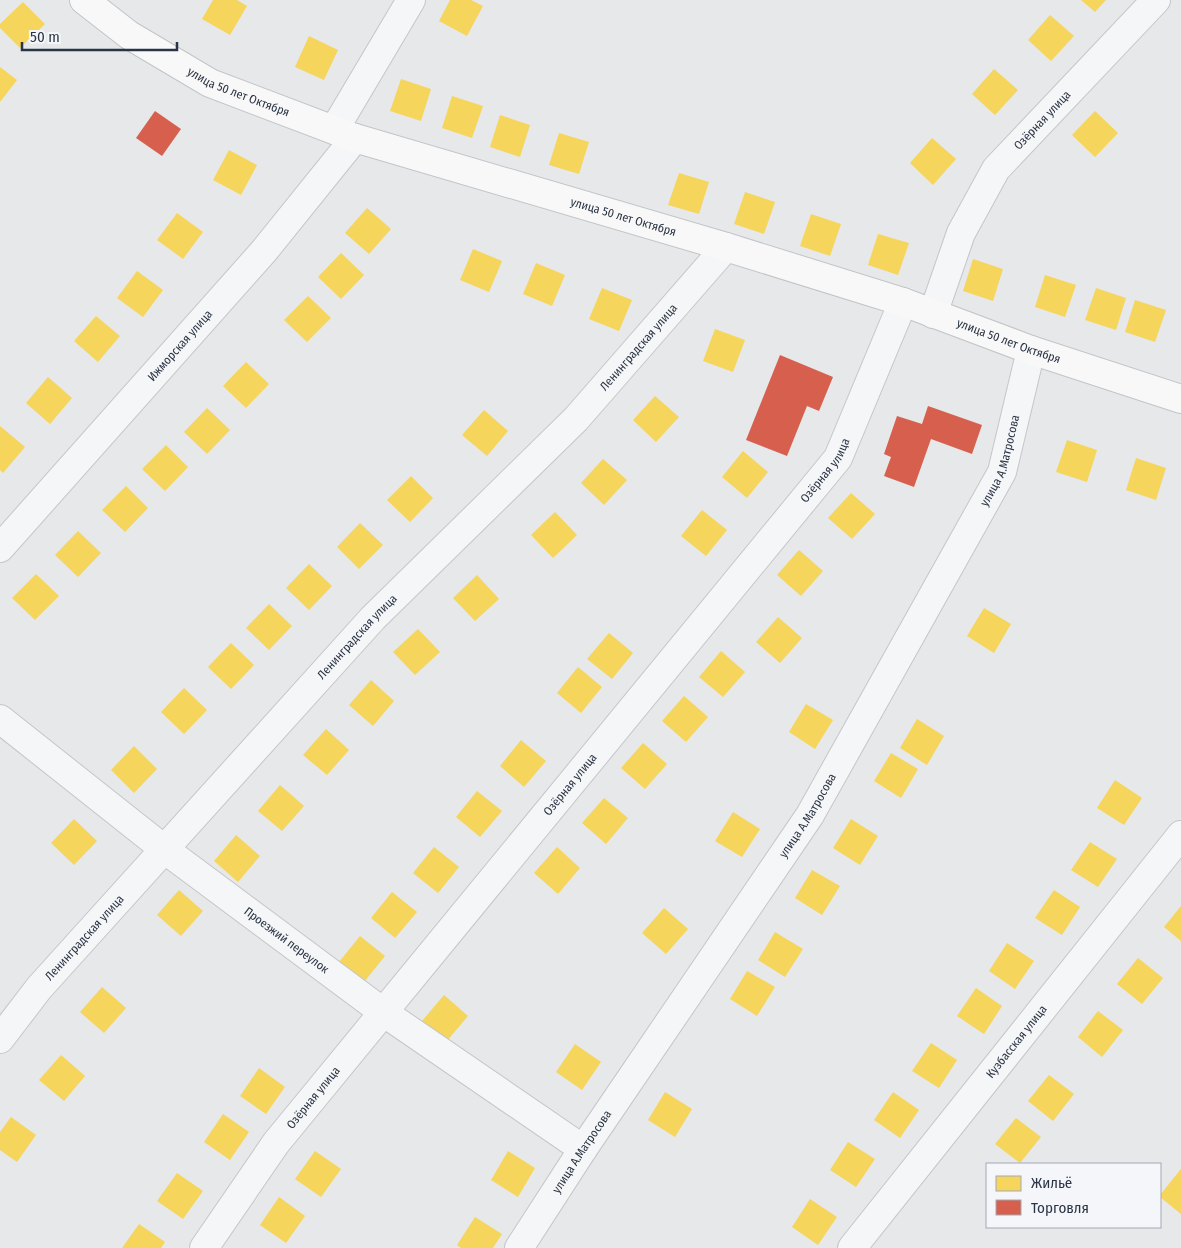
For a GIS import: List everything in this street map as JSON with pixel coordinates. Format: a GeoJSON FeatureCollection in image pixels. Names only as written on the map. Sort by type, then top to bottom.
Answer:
{"type":"FeatureCollection","features":[{"type":"Feature","properties":{"kind":"main road","name":"улица 50 лет Октября"},"geometry":{"type":"LineString","coordinates":[[84,0],[129,35],[210,83],[345,134],[726,247],[903,302],[1031,350],[1179,392]]}},
{"type":"Feature","properties":{"kind":"street","name":"Ижморская улица"},"geometry":{"type":"LineString","coordinates":[[0,548],[264,251],[345,134],[411,0]]}},
{"type":"Feature","properties":{"kind":"street","name":"Озёрная улица"},"geometry":{"type":"LineString","coordinates":[[934,314],[962,233],[996,169],[1156,0]]}},
{"type":"Feature","properties":{"kind":"street","name":"Ленинградская улица"},"geometry":{"type":"LineString","coordinates":[[0,1039],[39,988],[373,618],[576,419],[726,247]]}},
{"type":"Feature","properties":{"kind":"street","name":"Озёрная улица"},"geometry":{"type":"LineString","coordinates":[[204,1248],[276,1143],[838,458],[903,302]]}},
{"type":"Feature","properties":{"kind":"street","name":"улица А.Матросова"},"geometry":{"type":"LineString","coordinates":[[519,1248],[583,1149],[810,815],[830,781],[1002,472],[1031,350]]}},
{"type":"Feature","properties":{"kind":"street","name":"Проезжий переулок"},"geometry":{"type":"LineString","coordinates":[[0,718],[164,849],[383,1012],[583,1149]]}},
{"type":"Feature","properties":{"kind":"street","name":"Кузбасская улица"},"geometry":{"type":"LineString","coordinates":[[852,1248],[1181,835]]}},
{"type":"Feature","properties":{"kind":"building: Жильё"},"geometry":{"type":"Polygon","coordinates":[[[213,0],[237,0],[247,6],[230,35],[202,19],[213,0]]]}},
{"type":"Feature","properties":{"kind":"building: Жильё"},"geometry":{"type":"Polygon","coordinates":[[[450,0],[471,0],[483,6],[467,36],[439,21],[450,0]]]}},
{"type":"Feature","properties":{"kind":"building: Жильё"},"geometry":{"type":"Polygon","coordinates":[[[1081,0],[1106,0],[1095,12],[1081,0]]]}},
{"type":"Feature","properties":{"kind":"building: Жильё"},"geometry":{"type":"Polygon","coordinates":[[[23,2],[45,24],[20,48],[0,28],[0,24],[23,2]]]}},
{"type":"Feature","properties":{"kind":"building: Жильё"},"geometry":{"type":"Polygon","coordinates":[[[1050,15],[1074,36],[1051,61],[1028,40],[1050,15]]]}},
{"type":"Feature","properties":{"kind":"building: Жильё"},"geometry":{"type":"Polygon","coordinates":[[[309,36],[338,50],[324,80],[295,67],[309,36]]]}},
{"type":"Feature","properties":{"kind":"building: Жильё"},"geometry":{"type":"Polygon","coordinates":[[[0,67],[17,80],[0,102],[0,67]]]}},
{"type":"Feature","properties":{"kind":"building: Жильё"},"geometry":{"type":"Polygon","coordinates":[[[994,69],[1018,90],[995,115],[972,94],[994,69]]]}},
{"type":"Feature","properties":{"kind":"building: Жильё"},"geometry":{"type":"Polygon","coordinates":[[[401,79],[431,89],[421,121],[390,111],[401,79]]]}},
{"type":"Feature","properties":{"kind":"building: Жильё"},"geometry":{"type":"Polygon","coordinates":[[[452,96],[483,106],[472,138],[442,128],[452,96]]]}},
{"type":"Feature","properties":{"kind":"building: Жильё"},"geometry":{"type":"Polygon","coordinates":[[[1095,111],[1118,133],[1095,157],[1072,135],[1095,111]]]}},
{"type":"Feature","properties":{"kind":"building: Жильё"},"geometry":{"type":"Polygon","coordinates":[[[500,115],[530,125],[520,157],[490,147],[500,115]]]}},
{"type":"Feature","properties":{"kind":"building: Жильё"},"geometry":{"type":"Polygon","coordinates":[[[559,133],[589,142],[579,174],[549,165],[559,133]]]}},
{"type":"Feature","properties":{"kind":"building: Жильё"},"geometry":{"type":"Polygon","coordinates":[[[932,138],[956,159],[933,185],[910,163],[932,138]]]}},
{"type":"Feature","properties":{"kind":"building: Жильё"},"geometry":{"type":"Polygon","coordinates":[[[229,150],[257,165],[241,195],[213,180],[229,150]]]}},
{"type":"Feature","properties":{"kind":"building: Жильё"},"geometry":{"type":"Polygon","coordinates":[[[679,173],[709,182],[699,214],[668,205],[679,173]]]}},
{"type":"Feature","properties":{"kind":"building: Жильё"},"geometry":{"type":"Polygon","coordinates":[[[745,192],[775,202],[764,234],[734,224],[745,192]]]}},
{"type":"Feature","properties":{"kind":"building: Жильё"},"geometry":{"type":"Polygon","coordinates":[[[367,208],[391,229],[369,254],[345,233],[367,208]]]}},
{"type":"Feature","properties":{"kind":"building: Жильё"},"geometry":{"type":"Polygon","coordinates":[[[177,213],[203,232],[183,259],[157,240],[177,213]]]}},
{"type":"Feature","properties":{"kind":"building: Жильё"},"geometry":{"type":"Polygon","coordinates":[[[811,214],[841,224],[830,256],[800,246],[811,214]]]}},
{"type":"Feature","properties":{"kind":"building: Жильё"},"geometry":{"type":"Polygon","coordinates":[[[878,234],[909,243],[898,275],[868,265],[878,234]]]}},
{"type":"Feature","properties":{"kind":"building: Жильё"},"geometry":{"type":"Polygon","coordinates":[[[473,249],[502,261],[489,292],[460,280],[473,249]]]}},
{"type":"Feature","properties":{"kind":"building: Жильё"},"geometry":{"type":"Polygon","coordinates":[[[341,253],[364,275],[341,299],[318,277],[341,253]]]}},
{"type":"Feature","properties":{"kind":"building: Жильё"},"geometry":{"type":"Polygon","coordinates":[[[973,259],[1003,269],[993,301],[963,291],[973,259]]]}},
{"type":"Feature","properties":{"kind":"building: Жильё"},"geometry":{"type":"Polygon","coordinates":[[[536,263],[565,275],[552,306],[523,294],[536,263]]]}},
{"type":"Feature","properties":{"kind":"building: Жильё"},"geometry":{"type":"Polygon","coordinates":[[[137,271],[163,290],[143,317],[117,298],[137,271]]]}},
{"type":"Feature","properties":{"kind":"building: Жильё"},"geometry":{"type":"Polygon","coordinates":[[[1045,275],[1076,285],[1065,317],[1035,307],[1045,275]]]}},
{"type":"Feature","properties":{"kind":"building: Жильё"},"geometry":{"type":"Polygon","coordinates":[[[602,288],[632,300],[619,331],[589,319],[602,288]]]}},
{"type":"Feature","properties":{"kind":"building: Жильё"},"geometry":{"type":"Polygon","coordinates":[[[1096,288],[1126,298],[1116,330],[1085,320],[1096,288]]]}},
{"type":"Feature","properties":{"kind":"building: Жильё"},"geometry":{"type":"Polygon","coordinates":[[[308,296],[331,318],[307,342],[284,320],[308,296]]]}},
{"type":"Feature","properties":{"kind":"building: Жильё"},"geometry":{"type":"Polygon","coordinates":[[[1135,300],[1166,310],[1155,342],[1125,332],[1135,300]]]}},
{"type":"Feature","properties":{"kind":"building: Жильё"},"geometry":{"type":"Polygon","coordinates":[[[96,316],[120,336],[98,362],[74,341],[96,316]]]}},
{"type":"Feature","properties":{"kind":"building: Жильё"},"geometry":{"type":"Polygon","coordinates":[[[715,329],[745,340],[733,372],[703,361],[715,329]]]}},
{"type":"Feature","properties":{"kind":"building: Жильё"},"geometry":{"type":"Polygon","coordinates":[[[246,362],[269,384],[246,408],[223,386],[246,362]]]}},
{"type":"Feature","properties":{"kind":"building: Жильё"},"geometry":{"type":"Polygon","coordinates":[[[48,377],[72,398],[50,424],[26,403],[48,377]]]}},
{"type":"Feature","properties":{"kind":"building: Жильё"},"geometry":{"type":"Polygon","coordinates":[[[655,396],[679,417],[656,442],[633,420],[655,396]]]}},
{"type":"Feature","properties":{"kind":"building: Жильё"},"geometry":{"type":"Polygon","coordinates":[[[207,408],[230,430],[207,454],[184,432],[207,408]]]}},
{"type":"Feature","properties":{"kind":"building: Жильё"},"geometry":{"type":"Polygon","coordinates":[[[484,410],[508,431],[487,456],[462,435],[484,410]]]}},
{"type":"Feature","properties":{"kind":"building: Жильё"},"geometry":{"type":"Polygon","coordinates":[[[0,426],[25,447],[3,473],[0,470],[0,426]]]}},
{"type":"Feature","properties":{"kind":"building: Жильё"},"geometry":{"type":"Polygon","coordinates":[[[1067,440],[1097,450],[1087,482],[1056,472],[1067,440]]]}},
{"type":"Feature","properties":{"kind":"building: Жильё"},"geometry":{"type":"Polygon","coordinates":[[[166,445],[188,467],[165,491],[142,469],[166,445]]]}},
{"type":"Feature","properties":{"kind":"building: Жильё"},"geometry":{"type":"Polygon","coordinates":[[[743,451],[768,472],[747,498],[722,477],[743,451]]]}},
{"type":"Feature","properties":{"kind":"building: Жильё"},"geometry":{"type":"Polygon","coordinates":[[[1136,458],[1166,468],[1156,500],[1126,490],[1136,458]]]}},
{"type":"Feature","properties":{"kind":"building: Жильё"},"geometry":{"type":"Polygon","coordinates":[[[603,459],[627,480],[604,505],[581,483],[603,459]]]}},
{"type":"Feature","properties":{"kind":"building: Жильё"},"geometry":{"type":"Polygon","coordinates":[[[411,476],[433,498],[410,522],[387,500],[411,476]]]}},
{"type":"Feature","properties":{"kind":"building: Жильё"},"geometry":{"type":"Polygon","coordinates":[[[126,486],[148,508],[125,532],[102,510],[126,486]]]}},
{"type":"Feature","properties":{"kind":"building: Жильё"},"geometry":{"type":"Polygon","coordinates":[[[851,493],[875,514],[852,539],[828,518],[851,493]]]}},
{"type":"Feature","properties":{"kind":"building: Жильё"},"geometry":{"type":"Polygon","coordinates":[[[702,510],[727,530],[706,556],[681,536],[702,510]]]}},
{"type":"Feature","properties":{"kind":"building: Жильё"},"geometry":{"type":"Polygon","coordinates":[[[555,512],[577,535],[553,558],[531,535],[555,512]]]}},
{"type":"Feature","properties":{"kind":"building: Жильё"},"geometry":{"type":"Polygon","coordinates":[[[360,523],[383,545],[359,569],[337,547],[360,523]]]}},
{"type":"Feature","properties":{"kind":"building: Жильё"},"geometry":{"type":"Polygon","coordinates":[[[78,531],[101,553],[78,577],[55,555],[78,531]]]}},
{"type":"Feature","properties":{"kind":"building: Жильё"},"geometry":{"type":"Polygon","coordinates":[[[799,550],[823,571],[801,596],[777,575],[799,550]]]}},
{"type":"Feature","properties":{"kind":"building: Жильё"},"geometry":{"type":"Polygon","coordinates":[[[309,564],[332,586],[309,610],[286,588],[309,564]]]}},
{"type":"Feature","properties":{"kind":"building: Жильё"},"geometry":{"type":"Polygon","coordinates":[[[36,574],[59,596],[35,620],[12,598],[36,574]]]}},
{"type":"Feature","properties":{"kind":"building: Жильё"},"geometry":{"type":"Polygon","coordinates":[[[477,575],[499,599],[475,621],[453,598],[477,575]]]}},
{"type":"Feature","properties":{"kind":"building: Жильё"},"geometry":{"type":"Polygon","coordinates":[[[269,604],[292,626],[269,650],[246,628],[269,604]]]}},
{"type":"Feature","properties":{"kind":"building: Жильё"},"geometry":{"type":"Polygon","coordinates":[[[984,608],[1011,624],[994,653],[967,636],[984,608]]]}},
{"type":"Feature","properties":{"kind":"building: Жильё"},"geometry":{"type":"Polygon","coordinates":[[[778,617],[802,638],[780,663],[756,642],[778,617]]]}},
{"type":"Feature","properties":{"kind":"building: Жильё"},"geometry":{"type":"Polygon","coordinates":[[[418,629],[440,652],[415,675],[393,652],[418,629]]]}},
{"type":"Feature","properties":{"kind":"building: Жильё"},"geometry":{"type":"Polygon","coordinates":[[[609,633],[633,653],[612,679],[587,659],[609,633]]]}},
{"type":"Feature","properties":{"kind":"building: Жильё"},"geometry":{"type":"Polygon","coordinates":[[[231,643],[254,665],[231,689],[208,667],[231,643]]]}},
{"type":"Feature","properties":{"kind":"building: Жильё"},"geometry":{"type":"Polygon","coordinates":[[[721,651],[745,672],[723,697],[699,677],[721,651]]]}},
{"type":"Feature","properties":{"kind":"building: Жильё"},"geometry":{"type":"Polygon","coordinates":[[[578,667],[602,687],[581,713],[557,693],[578,667]]]}},
{"type":"Feature","properties":{"kind":"building: Жильё"},"geometry":{"type":"Polygon","coordinates":[[[371,680],[394,701],[373,726],[349,705],[371,680]]]}},
{"type":"Feature","properties":{"kind":"building: Жильё"},"geometry":{"type":"Polygon","coordinates":[[[184,688],[207,710],[184,734],[161,712],[184,688]]]}},
{"type":"Feature","properties":{"kind":"building: Жильё"},"geometry":{"type":"Polygon","coordinates":[[[684,696],[708,717],[686,742],[662,721],[684,696]]]}},
{"type":"Feature","properties":{"kind":"building: Жильё"},"geometry":{"type":"Polygon","coordinates":[[[806,704],[833,720],[815,749],[789,732],[806,704]]]}},
{"type":"Feature","properties":{"kind":"building: Жильё"},"geometry":{"type":"Polygon","coordinates":[[[917,719],[944,736],[927,765],[900,748],[917,719]]]}},
{"type":"Feature","properties":{"kind":"building: Жильё"},"geometry":{"type":"Polygon","coordinates":[[[326,729],[349,750],[327,775],[303,755],[326,729]]]}},
{"type":"Feature","properties":{"kind":"building: Жильё"},"geometry":{"type":"Polygon","coordinates":[[[521,740],[546,761],[524,787],[500,766],[521,740]]]}},
{"type":"Feature","properties":{"kind":"building: Жильё"},"geometry":{"type":"Polygon","coordinates":[[[643,743],[667,764],[645,789],[621,768],[643,743]]]}},
{"type":"Feature","properties":{"kind":"building: Жильё"},"geometry":{"type":"Polygon","coordinates":[[[134,746],[157,769],[134,793],[111,770],[134,746]]]}},
{"type":"Feature","properties":{"kind":"building: Жильё"},"geometry":{"type":"Polygon","coordinates":[[[891,753],[918,769],[901,798],[874,781],[891,753]]]}},
{"type":"Feature","properties":{"kind":"building: Жильё"},"geometry":{"type":"Polygon","coordinates":[[[1115,780],[1142,798],[1124,825],[1097,808],[1115,780]]]}},
{"type":"Feature","properties":{"kind":"building: Жильё"},"geometry":{"type":"Polygon","coordinates":[[[280,785],[304,806],[282,831],[258,811],[280,785]]]}},
{"type":"Feature","properties":{"kind":"building: Жильё"},"geometry":{"type":"Polygon","coordinates":[[[477,791],[502,811],[480,837],[456,817],[477,791]]]}},
{"type":"Feature","properties":{"kind":"building: Жильё"},"geometry":{"type":"Polygon","coordinates":[[[604,798],[628,818],[606,844],[582,823],[604,798]]]}},
{"type":"Feature","properties":{"kind":"building: Жильё"},"geometry":{"type":"Polygon","coordinates":[[[733,812],[760,829],[742,857],[715,841],[733,812]]]}},
{"type":"Feature","properties":{"kind":"building: Жильё"},"geometry":{"type":"Polygon","coordinates":[[[74,819],[97,841],[74,865],[51,843],[74,819]]]}},
{"type":"Feature","properties":{"kind":"building: Жильё"},"geometry":{"type":"Polygon","coordinates":[[[851,819],[878,836],[860,865],[833,848],[851,819]]]}},
{"type":"Feature","properties":{"kind":"building: Жильё"},"geometry":{"type":"Polygon","coordinates":[[[236,835],[260,856],[238,882],[214,861],[236,835]]]}},
{"type":"Feature","properties":{"kind":"building: Жильё"},"geometry":{"type":"Polygon","coordinates":[[[1090,842],[1117,859],[1098,887],[1071,870],[1090,842]]]}},
{"type":"Feature","properties":{"kind":"building: Жильё"},"geometry":{"type":"Polygon","coordinates":[[[434,847],[459,867],[438,893],[413,873],[434,847]]]}},
{"type":"Feature","properties":{"kind":"building: Жильё"},"geometry":{"type":"Polygon","coordinates":[[[557,847],[580,868],[558,894],[534,873],[557,847]]]}},
{"type":"Feature","properties":{"kind":"building: Жильё"},"geometry":{"type":"Polygon","coordinates":[[[812,870],[840,886],[822,915],[795,898],[812,870]]]}},
{"type":"Feature","properties":{"kind":"building: Жильё"},"geometry":{"type":"Polygon","coordinates":[[[179,890],[203,911],[181,936],[157,915],[179,890]]]}},
{"type":"Feature","properties":{"kind":"building: Жильё"},"geometry":{"type":"Polygon","coordinates":[[[1054,890],[1080,907],[1062,935],[1035,918],[1054,890]]]}},
{"type":"Feature","properties":{"kind":"building: Жильё"},"geometry":{"type":"Polygon","coordinates":[[[392,892],[417,912],[395,938],[371,918],[392,892]]]}},
{"type":"Feature","properties":{"kind":"building: Жильё"},"geometry":{"type":"Polygon","coordinates":[[[1181,906],[1181,941],[1164,927],[1181,906]]]}},
{"type":"Feature","properties":{"kind":"building: Жильё"},"geometry":{"type":"Polygon","coordinates":[[[664,908],[688,929],[666,954],[642,933],[664,908]]]}},
{"type":"Feature","properties":{"kind":"building: Жильё"},"geometry":{"type":"Polygon","coordinates":[[[775,932],[803,949],[785,977],[758,960],[775,932]]]}},
{"type":"Feature","properties":{"kind":"building: Жильё"},"geometry":{"type":"Polygon","coordinates":[[[360,936],[385,956],[364,982],[339,962],[360,936]]]}},
{"type":"Feature","properties":{"kind":"building: Жильё"},"geometry":{"type":"Polygon","coordinates":[[[1007,943],[1034,961],[1015,989],[989,971],[1007,943]]]}},
{"type":"Feature","properties":{"kind":"building: Жильё"},"geometry":{"type":"Polygon","coordinates":[[[1138,958],[1163,978],[1142,1004],[1117,984],[1138,958]]]}},
{"type":"Feature","properties":{"kind":"building: Жильё"},"geometry":{"type":"Polygon","coordinates":[[[747,971],[775,987],[757,1016],[730,999],[747,971]]]}},
{"type":"Feature","properties":{"kind":"building: Жильё"},"geometry":{"type":"Polygon","coordinates":[[[102,987],[126,1008],[104,1033],[80,1012],[102,987]]]}},
{"type":"Feature","properties":{"kind":"building: Жильё"},"geometry":{"type":"Polygon","coordinates":[[[976,988],[1002,1006],[984,1034],[957,1016],[976,988]]]}},
{"type":"Feature","properties":{"kind":"building: Жильё"},"geometry":{"type":"Polygon","coordinates":[[[444,995],[468,1016],[446,1042],[422,1021],[444,995]]]}},
{"type":"Feature","properties":{"kind":"building: Жильё"},"geometry":{"type":"Polygon","coordinates":[[[1098,1011],[1123,1030],[1102,1057],[1078,1037],[1098,1011]]]}},
{"type":"Feature","properties":{"kind":"building: Жильё"},"geometry":{"type":"Polygon","coordinates":[[[931,1043],[957,1060],[939,1088],[912,1071],[931,1043]]]}},
{"type":"Feature","properties":{"kind":"building: Жильё"},"geometry":{"type":"Polygon","coordinates":[[[575,1044],[601,1062],[582,1090],[556,1072],[575,1044]]]}},
{"type":"Feature","properties":{"kind":"building: Жильё"},"geometry":{"type":"Polygon","coordinates":[[[61,1055],[85,1076],[64,1101],[39,1080],[61,1055]]]}},
{"type":"Feature","properties":{"kind":"building: Жильё"},"geometry":{"type":"Polygon","coordinates":[[[259,1068],[285,1087],[266,1114],[240,1096],[259,1068]]]}},
{"type":"Feature","properties":{"kind":"building: Жильё"},"geometry":{"type":"Polygon","coordinates":[[[1049,1075],[1074,1094],[1053,1121],[1028,1101],[1049,1075]]]}},
{"type":"Feature","properties":{"kind":"building: Жильё"},"geometry":{"type":"Polygon","coordinates":[[[665,1092],[692,1109],[675,1137],[648,1120],[665,1092]]]}},
{"type":"Feature","properties":{"kind":"building: Жильё"},"geometry":{"type":"Polygon","coordinates":[[[893,1092],[919,1110],[900,1138],[874,1120],[893,1092]]]}},
{"type":"Feature","properties":{"kind":"building: Жильё"},"geometry":{"type":"Polygon","coordinates":[[[223,1114],[249,1132],[230,1160],[204,1142],[223,1114]]]}},
{"type":"Feature","properties":{"kind":"building: Жильё"},"geometry":{"type":"Polygon","coordinates":[[[11,1117],[36,1135],[17,1162],[0,1150],[0,1132],[11,1117]]]}},
{"type":"Feature","properties":{"kind":"building: Жильё"},"geometry":{"type":"Polygon","coordinates":[[[1016,1118],[1041,1137],[1020,1163],[995,1144],[1016,1118]]]}},
{"type":"Feature","properties":{"kind":"building: Жильё"},"geometry":{"type":"Polygon","coordinates":[[[848,1142],[875,1159],[856,1187],[830,1170],[848,1142]]]}},
{"type":"Feature","properties":{"kind":"building: Жильё"},"geometry":{"type":"Polygon","coordinates":[[[315,1151],[341,1169],[321,1197],[295,1179],[315,1151]]]}},
{"type":"Feature","properties":{"kind":"building: Жильё"},"geometry":{"type":"Polygon","coordinates":[[[508,1151],[535,1168],[518,1197],[491,1180],[508,1151]]]}},
{"type":"Feature","properties":{"kind":"building: Жильё"},"geometry":{"type":"Polygon","coordinates":[[[1181,1169],[1181,1214],[1161,1198],[1161,1194],[1181,1169]]]}},
{"type":"Feature","properties":{"kind":"building: Жильё"},"geometry":{"type":"Polygon","coordinates":[[[177,1173],[203,1191],[183,1219],[157,1201],[177,1173]]]}},
{"type":"Feature","properties":{"kind":"building: Жильё"},"geometry":{"type":"Polygon","coordinates":[[[279,1197],[305,1216],[286,1243],[260,1225],[279,1197]]]}},
{"type":"Feature","properties":{"kind":"building: Жильё"},"geometry":{"type":"Polygon","coordinates":[[[810,1199],[837,1217],[818,1245],[792,1227],[810,1199]]]}},
{"type":"Feature","properties":{"kind":"building: Жильё"},"geometry":{"type":"Polygon","coordinates":[[[475,1217],[502,1234],[493,1248],[461,1248],[457,1245],[475,1217]]]}},
{"type":"Feature","properties":{"kind":"building: Жильё"},"geometry":{"type":"Polygon","coordinates":[[[139,1224],[165,1242],[161,1248],[122,1248],[139,1224]]]}},
{"type":"Feature","properties":{"kind":"building: Торговля"},"geometry":{"type":"Polygon","coordinates":[[[155,111],[181,129],[162,156],[136,138],[155,111]]]}},
{"type":"Feature","properties":{"kind":"building: Торговля"},"geometry":{"type":"Polygon","coordinates":[[[780,355],[833,377],[819,411],[807,406],[787,456],[746,440],[780,355]]]}},
{"type":"Feature","properties":{"kind":"building: Торговля"},"geometry":{"type":"Polygon","coordinates":[[[928,406],[982,425],[972,454],[931,439],[914,487],[884,476],[891,457],[884,454],[897,416],[922,424],[928,406]]]}}]}
